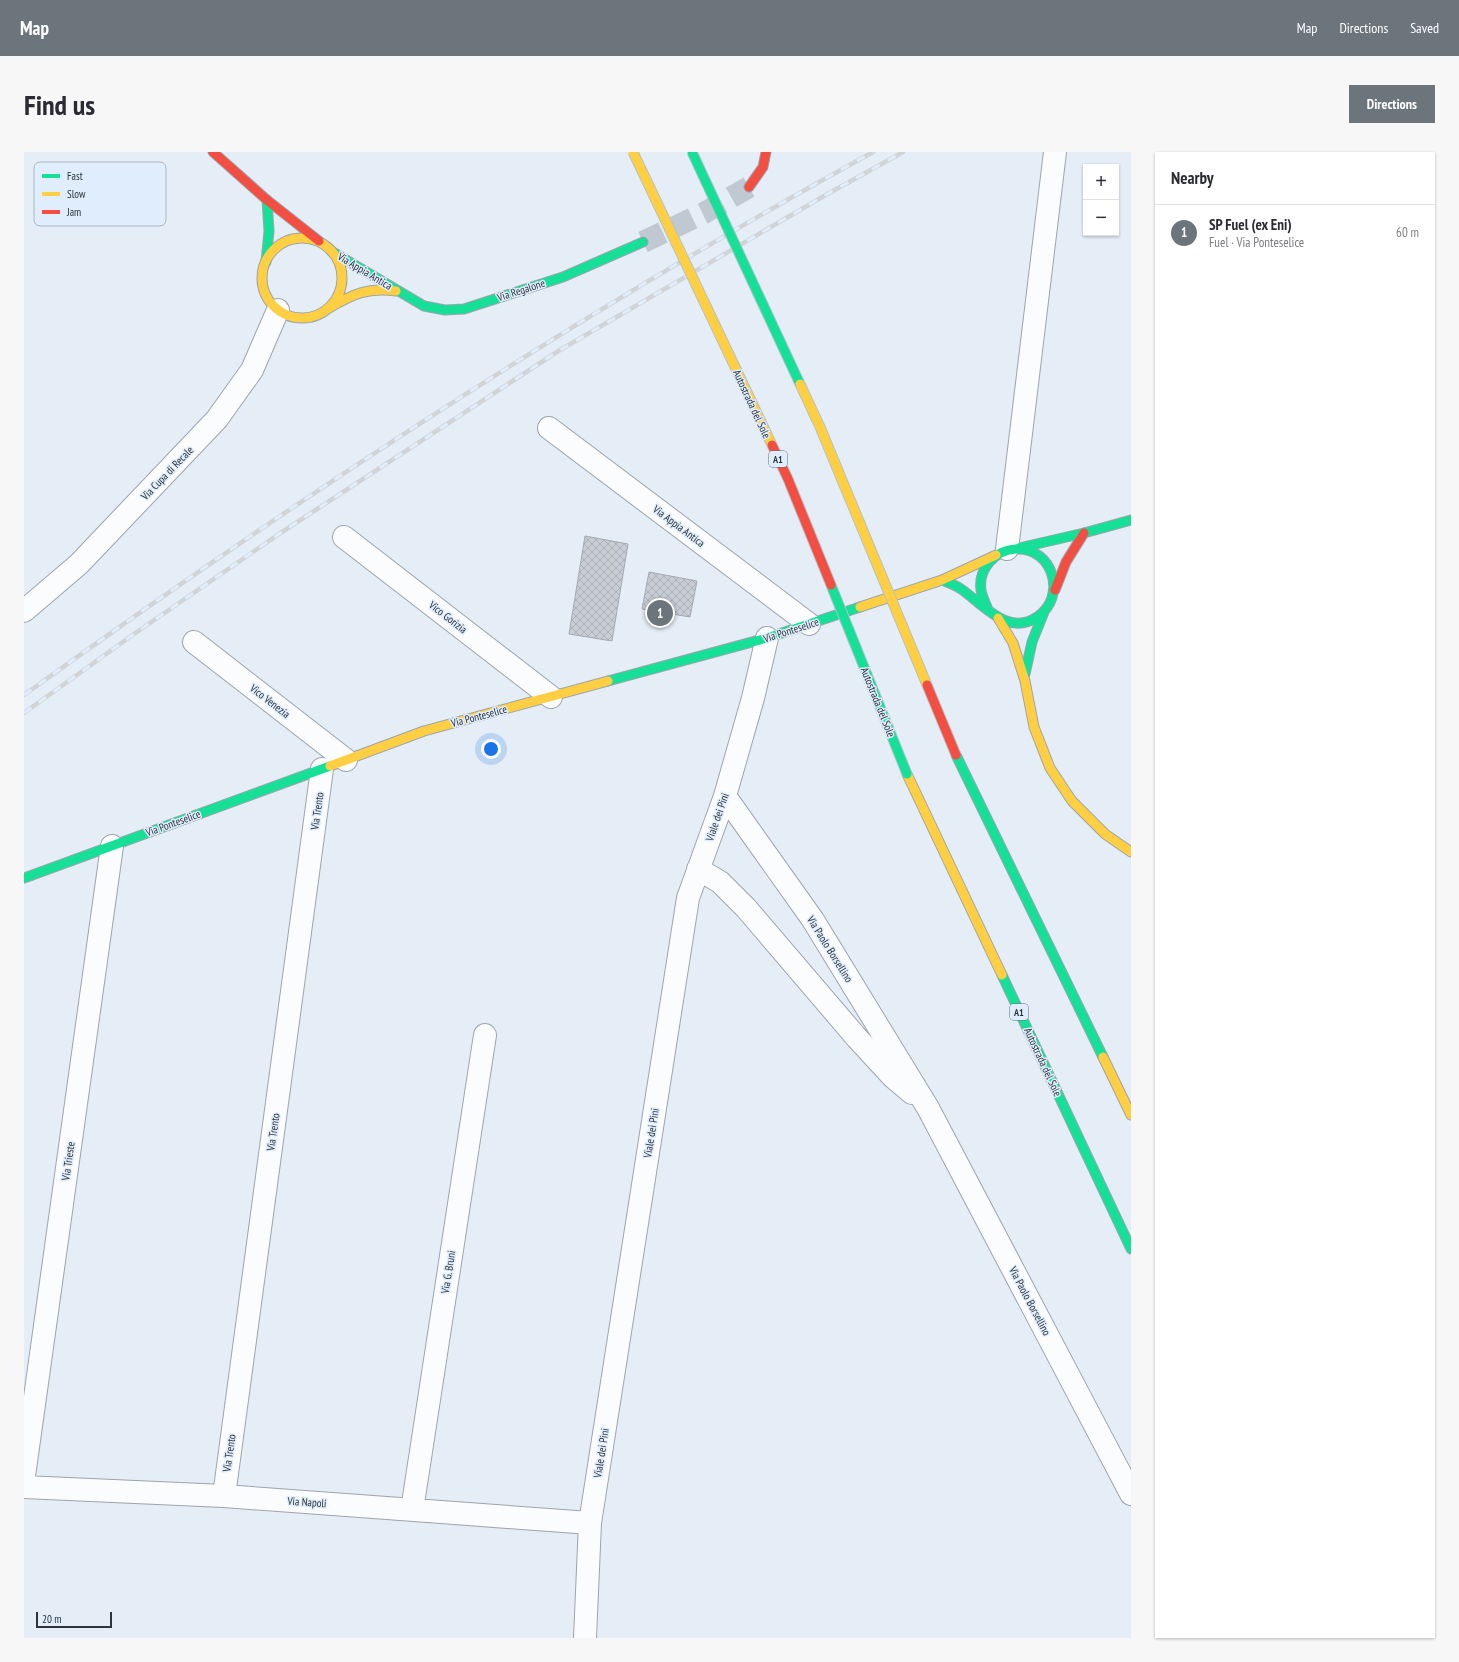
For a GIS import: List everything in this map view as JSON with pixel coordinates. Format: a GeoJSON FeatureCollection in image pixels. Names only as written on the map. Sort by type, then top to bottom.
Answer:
{"type":"FeatureCollection","features":[{"type":"Feature","properties":{"kind":"main road"},"geometry":{"type":"LineString","coordinates":[[213,152],[266,200],[331,251],[338,259],[342,270],[342,280],[338,296],[329,308],[317,315],[304,318],[290,316],[278,310],[269,300],[264,288],[263,275],[270,244],[266,200]]}},
{"type":"Feature","properties":{"kind":"main road","name":"Autostrada del Sole"},"geometry":{"type":"LineString","coordinates":[[633,152],[788,479],[907,774],[1131,1249]]}},
{"type":"Feature","properties":{"kind":"main road"},"geometry":{"type":"LineString","coordinates":[[692,152],[820,427],[956,755],[1131,1115]]}},
{"type":"Feature","properties":{"kind":"main road"},"geometry":{"type":"LineString","coordinates":[[748,186],[761,172],[766,152]]}},
{"type":"Feature","properties":{"kind":"main road"},"geometry":{"type":"LineString","coordinates":[[266,262],[273,251],[283,243],[296,239],[309,239],[321,243]]}},
{"type":"Feature","properties":{"kind":"main road","name":"Via Regalone"},"geometry":{"type":"LineString","coordinates":[[397,291],[424,306],[445,310],[464,309],[563,277],[643,242]]}},
{"type":"Feature","properties":{"kind":"main road","name":"Via Appia Antica"},"geometry":{"type":"LineString","coordinates":[[331,251],[397,291]]}},
{"type":"Feature","properties":{"kind":"main road","name":"Via Appia Antica"},"geometry":{"type":"LineString","coordinates":[[329,308],[353,294],[368,289],[380,288],[397,291]]}},
{"type":"Feature","properties":{"kind":"main road","name":"Via Ponteselice"},"geometry":{"type":"LineString","coordinates":[[24,878],[424,731],[767,638],[942,580],[1007,551],[1084,533],[1131,520]]}},
{"type":"Feature","properties":{"kind":"main road"},"geometry":{"type":"LineString","coordinates":[[1024,682],[1027,653],[1033,633],[1051,602],[1066,562],[1084,533]]}},
{"type":"Feature","properties":{"kind":"main road"},"geometry":{"type":"LineString","coordinates":[[988,610],[982,599],[979,587],[981,574],[987,563],[1007,551],[1031,551],[1042,557],[1050,566],[1054,578],[1055,590]]}},
{"type":"Feature","properties":{"kind":"main road"},"geometry":{"type":"LineString","coordinates":[[942,580],[952,583],[967,592],[998,618],[1009,622],[1022,623],[1034,619],[1044,612]]}},
{"type":"Feature","properties":{"kind":"main road"},"geometry":{"type":"LineString","coordinates":[[998,618],[1013,644],[1024,682],[1034,727],[1050,768],[1072,801],[1105,834],[1131,852]]}},
{"type":"Feature","properties":{"kind":"street"},"geometry":{"type":"LineString","coordinates":[[1007,551],[1055,152]]}},
{"type":"Feature","properties":{"kind":"street","name":"Via Cupa di Recale"},"geometry":{"type":"LineString","coordinates":[[24,611],[79,564],[218,419],[252,370],[278,310]]}},
{"type":"Feature","properties":{"kind":"street","name":"Via Appia Antica"},"geometry":{"type":"LineString","coordinates":[[549,428],[809,624]]}},
{"type":"Feature","properties":{"kind":"street","name":"Vico Gorizia"},"geometry":{"type":"LineString","coordinates":[[344,537],[551,696]]}},
{"type":"Feature","properties":{"kind":"street","name":"Viale dei Pini"},"geometry":{"type":"LineString","coordinates":[[585,1638],[590,1523],[688,898],[725,796],[753,698],[767,638]]}},
{"type":"Feature","properties":{"kind":"street","name":"Vico Venezia"},"geometry":{"type":"LineString","coordinates":[[194,642],[346,760]]}},
{"type":"Feature","properties":{"kind":"street","name":"Via Trento"},"geometry":{"type":"LineString","coordinates":[[224,1496],[322,769]]}},
{"type":"Feature","properties":{"kind":"street","name":"Via Paolo Borsellino"},"geometry":{"type":"LineString","coordinates":[[725,796],[813,920],[928,1108],[1131,1494]]}},
{"type":"Feature","properties":{"kind":"street","name":"Via Trieste"},"geometry":{"type":"LineString","coordinates":[[24,1476],[112,846]]}},
{"type":"Feature","properties":{"kind":"street","name":"Via Paolo Borsellino"},"geometry":{"type":"LineString","coordinates":[[698,869],[720,882],[746,908],[893,1077],[928,1108]]}},
{"type":"Feature","properties":{"kind":"street","name":"Via G. Bruni"},"geometry":{"type":"LineString","coordinates":[[412,1510],[484,1035]]}},
{"type":"Feature","properties":{"kind":"street","name":"Via Napoli"},"geometry":{"type":"LineString","coordinates":[[24,1487],[224,1496],[590,1523]]}},
{"type":"Feature","properties":{"kind":"building"},"geometry":{"type":"Polygon","coordinates":[[[585,536],[628,544],[612,641],[569,634],[585,536]]]}},
{"type":"Feature","properties":{"kind":"building"},"geometry":{"type":"Polygon","coordinates":[[[649,572],[697,581],[690,617],[642,609],[649,572]]]}},
{"type":"Feature","properties":{"kind":"tunnel"},"geometry":{"type":"LineString","coordinates":[[643,242],[704,213],[749,187]]}},
{"type":"Feature","properties":{"kind":"railway"},"geometry":{"type":"LineString","coordinates":[[24,695],[230,550],[440,410],[654,277],[873,152]]}},
{"type":"Feature","properties":{"kind":"railway"},"geometry":{"type":"LineString","coordinates":[[24,713],[134,634],[279,534],[560,350],[824,196],[903,152]]}},
{"type":"Feature","properties":{"kind":"traffic: fast"},"geometry":{"type":"LineString","coordinates":[[692,152],[800,384]]}},
{"type":"Feature","properties":{"kind":"traffic: fast"},"geometry":{"type":"LineString","coordinates":[[266,262],[269,231],[267,200]]}},
{"type":"Feature","properties":{"kind":"traffic: fast"},"geometry":{"type":"LineString","coordinates":[[331,251],[424,306],[445,310],[464,309],[563,277],[643,242]]}},
{"type":"Feature","properties":{"kind":"traffic: fast"},"geometry":{"type":"LineString","coordinates":[[1019,548],[1084,533],[1131,520]]}},
{"type":"Feature","properties":{"kind":"traffic: fast"},"geometry":{"type":"LineString","coordinates":[[942,580],[961,589],[987,610],[996,616],[1006,621],[1016,623],[1026,622],[1037,617],[1047,608],[1052,598],[1054,586],[1052,575],[1047,564],[1039,556],[1029,551],[1016,549],[1008,550],[995,557],[985,568],[981,582],[981,590],[988,610]]}},
{"type":"Feature","properties":{"kind":"traffic: fast"},"geometry":{"type":"LineString","coordinates":[[831,585],[907,774]]}},
{"type":"Feature","properties":{"kind":"traffic: fast"},"geometry":{"type":"LineString","coordinates":[[608,681],[767,638],[860,607]]}},
{"type":"Feature","properties":{"kind":"traffic: fast"},"geometry":{"type":"LineString","coordinates":[[1025,674],[1032,642],[1044,612]]}},
{"type":"Feature","properties":{"kind":"traffic: fast"},"geometry":{"type":"LineString","coordinates":[[956,755],[1103,1057]]}},
{"type":"Feature","properties":{"kind":"traffic: fast"},"geometry":{"type":"LineString","coordinates":[[24,878],[330,766]]}},
{"type":"Feature","properties":{"kind":"traffic: fast"},"geometry":{"type":"LineString","coordinates":[[1002,975],[1131,1249]]}},
{"type":"Feature","properties":{"kind":"traffic: slow"},"geometry":{"type":"LineString","coordinates":[[633,152],[772,445]]}},
{"type":"Feature","properties":{"kind":"traffic: slow"},"geometry":{"type":"LineString","coordinates":[[302,238],[317,241],[330,250],[339,263],[342,278],[339,293],[330,306],[317,315],[302,318],[287,315],[274,306],[265,293],[262,278],[265,263],[274,250],[287,241],[302,238]]}},
{"type":"Feature","properties":{"kind":"traffic: slow"},"geometry":{"type":"LineString","coordinates":[[329,308],[353,295],[377,290],[396,291]]}},
{"type":"Feature","properties":{"kind":"traffic: slow"},"geometry":{"type":"LineString","coordinates":[[800,384],[820,427],[927,685]]}},
{"type":"Feature","properties":{"kind":"traffic: slow"},"geometry":{"type":"LineString","coordinates":[[860,607],[942,580],[996,555]]}},
{"type":"Feature","properties":{"kind":"traffic: slow"},"geometry":{"type":"LineString","coordinates":[[998,618],[1013,643],[1025,681],[1034,727],[1050,768],[1072,801],[1105,834],[1131,852]]}},
{"type":"Feature","properties":{"kind":"traffic: slow"},"geometry":{"type":"LineString","coordinates":[[330,766],[424,731],[608,681]]}},
{"type":"Feature","properties":{"kind":"traffic: slow"},"geometry":{"type":"LineString","coordinates":[[907,774],[1002,975]]}},
{"type":"Feature","properties":{"kind":"traffic: slow"},"geometry":{"type":"LineString","coordinates":[[1103,1057],[1131,1115]]}},
{"type":"Feature","properties":{"kind":"traffic: jam"},"geometry":{"type":"LineString","coordinates":[[213,152],[267,200],[319,241]]}},
{"type":"Feature","properties":{"kind":"traffic: jam"},"geometry":{"type":"LineString","coordinates":[[749,187],[763,167],[766,152]]}},
{"type":"Feature","properties":{"kind":"traffic: jam"},"geometry":{"type":"LineString","coordinates":[[772,445],[788,479],[831,585]]}},
{"type":"Feature","properties":{"kind":"traffic: jam"},"geometry":{"type":"LineString","coordinates":[[1055,590],[1066,562],[1084,533]]}},
{"type":"Feature","properties":{"kind":"traffic: jam"},"geometry":{"type":"LineString","coordinates":[[927,685],[956,755]]}},
{"type":"Feature","properties":{"kind":"place","name":"SP Fuel (ex Eni)"},"geometry":{"type":"Point","coordinates":[660,613]}}]}
